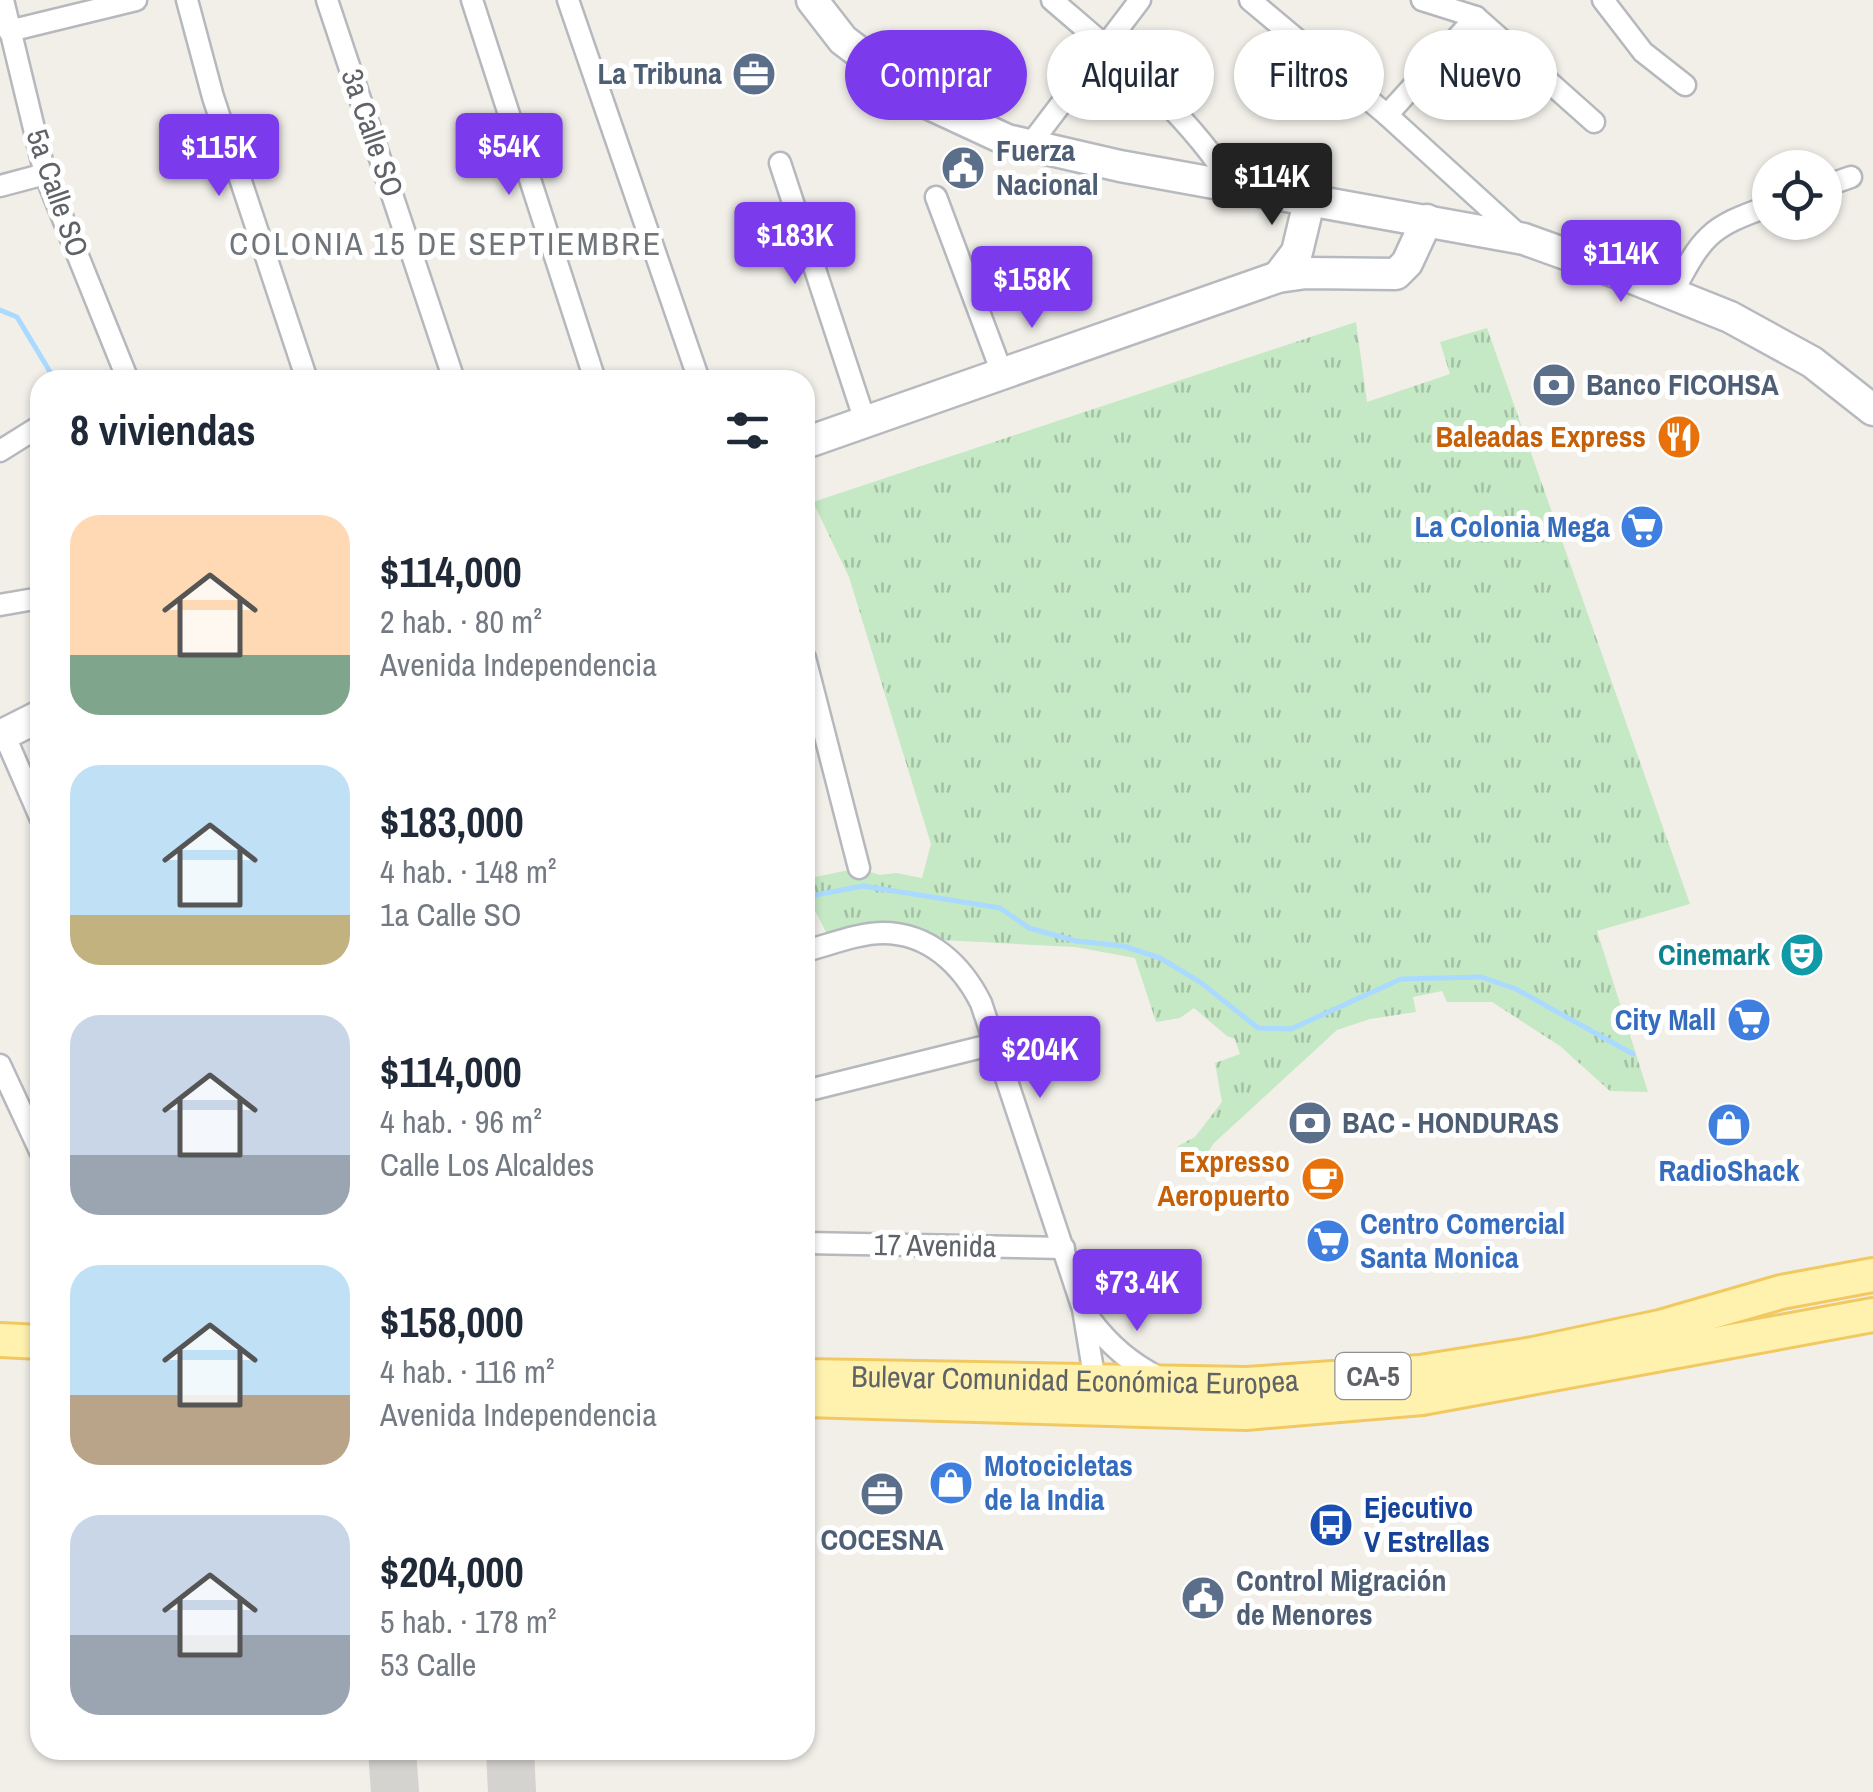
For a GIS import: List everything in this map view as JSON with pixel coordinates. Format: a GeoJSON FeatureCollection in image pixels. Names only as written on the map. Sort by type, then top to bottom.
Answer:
{"type":"FeatureCollection","features":[{"type":"Feature","properties":{"kind":"main road"},"geometry":{"type":"LineString","coordinates":[[812,0],[844,40],[925,102],[1007,140],[1309,202],[1524,239],[1730,317],[1812,362],[1873,410]]}},
{"type":"Feature","properties":{"kind":"main road"},"geometry":{"type":"LineString","coordinates":[[1278,277],[1297,252],[1309,202]]}},
{"type":"Feature","properties":{"kind":"main road"},"geometry":{"type":"LineString","coordinates":[[815,439],[1278,277],[1306,272],[1396,274],[1407,263],[1427,220]]}},
{"type":"Feature","properties":{"kind":"main road"},"geometry":{"type":"LineString","coordinates":[[2,735],[30,721]]}},
{"type":"Feature","properties":{"kind":"main road","name":"Bulevar Comunidad Económica Europea"},"geometry":{"type":"LineString","coordinates":[[815,1398],[856,1390],[1095,1382],[1248,1384],[1420,1372],[1533,1354],[1660,1326],[1781,1292],[1873,1275]]}},
{"type":"Feature","properties":{"kind":"main road","name":"Bulevar Comunidad Económica Europea"},"geometry":{"type":"LineString","coordinates":[[815,1379],[856,1390],[1246,1412],[1440,1394],[1873,1315]]}},
{"type":"Feature","properties":{"kind":"main road"},"geometry":{"type":"LineString","coordinates":[[0,1340],[30,1342]]}},
{"type":"Feature","properties":{"kind":"main road"},"geometry":{"type":"LineString","coordinates":[[0,1360],[30,1362]]}},
{"type":"Feature","properties":{"kind":"street","name":"5a Calle SO"},"geometry":{"type":"LineString","coordinates":[[3,0],[45,174],[118,370]]}},
{"type":"Feature","properties":{"kind":"street"},"geometry":{"type":"LineString","coordinates":[[9,31],[136,0]]}},
{"type":"Feature","properties":{"kind":"street"},"geometry":{"type":"LineString","coordinates":[[187,0],[225,133],[303,370]]}},
{"type":"Feature","properties":{"kind":"street","name":"3a Calle SO"},"geometry":{"type":"LineString","coordinates":[[327,0],[451,370]]}},
{"type":"Feature","properties":{"kind":"street"},"geometry":{"type":"LineString","coordinates":[[472,0],[592,370]]}},
{"type":"Feature","properties":{"kind":"street"},"geometry":{"type":"LineString","coordinates":[[568,0],[696,370]]}},
{"type":"Feature","properties":{"kind":"street"},"geometry":{"type":"LineString","coordinates":[[1052,0],[1088,30]]}},
{"type":"Feature","properties":{"kind":"street"},"geometry":{"type":"LineString","coordinates":[[1116,30],[1140,0]]}},
{"type":"Feature","properties":{"kind":"street"},"geometry":{"type":"LineString","coordinates":[[1250,0],[1387,115],[1524,239]]}},
{"type":"Feature","properties":{"kind":"street"},"geometry":{"type":"LineString","coordinates":[[1422,0],[1476,17],[1594,122]]}},
{"type":"Feature","properties":{"kind":"street"},"geometry":{"type":"LineString","coordinates":[[1603,0],[1643,52],[1685,84]]}},
{"type":"Feature","properties":{"kind":"street"},"geometry":{"type":"LineString","coordinates":[[1387,115],[1476,17]]}},
{"type":"Feature","properties":{"kind":"street"},"geometry":{"type":"LineString","coordinates":[[1028,146],[1048,120]]}},
{"type":"Feature","properties":{"kind":"street"},"geometry":{"type":"LineString","coordinates":[[1182,120],[1210,150],[1234,186]]}},
{"type":"Feature","properties":{"kind":"street"},"geometry":{"type":"LineString","coordinates":[[780,163],[865,421]]}},
{"type":"Feature","properties":{"kind":"street"},"geometry":{"type":"LineString","coordinates":[[0,186],[45,174]]}},
{"type":"Feature","properties":{"kind":"street"},"geometry":{"type":"LineString","coordinates":[[1842,181],[1850,178]]}},
{"type":"Feature","properties":{"kind":"street"},"geometry":{"type":"LineString","coordinates":[[936,197],[1002,373]]}},
{"type":"Feature","properties":{"kind":"street"},"geometry":{"type":"LineString","coordinates":[[1672,294],[1696,249],[1726,221],[1752,212]]}},
{"type":"Feature","properties":{"kind":"street"},"geometry":{"type":"LineString","coordinates":[[0,451],[30,432]]}},
{"type":"Feature","properties":{"kind":"street"},"geometry":{"type":"LineString","coordinates":[[0,604],[30,600]]}},
{"type":"Feature","properties":{"kind":"street"},"geometry":{"type":"LineString","coordinates":[[815,729],[859,868]]}},
{"type":"Feature","properties":{"kind":"street"},"geometry":{"type":"LineString","coordinates":[[2,735],[30,795]]}},
{"type":"Feature","properties":{"kind":"street"},"geometry":{"type":"LineString","coordinates":[[815,948],[881,932],[927,944],[963,971],[981,1003],[1064,1248],[1083,1310],[1095,1382]]}},
{"type":"Feature","properties":{"kind":"street"},"geometry":{"type":"LineString","coordinates":[[815,1089],[994,1044]]}},
{"type":"Feature","properties":{"kind":"street"},"geometry":{"type":"LineString","coordinates":[[0,1065],[30,1127]]}},
{"type":"Feature","properties":{"kind":"street","name":"17 Avenida"},"geometry":{"type":"LineString","coordinates":[[815,1243],[1064,1248]]}},
{"type":"Feature","properties":{"kind":"street"},"geometry":{"type":"LineString","coordinates":[[1083,1310],[1106,1341],[1136,1366],[1170,1383]]}},
{"type":"Feature","properties":{"kind":"green space"},"geometry":{"type":"Polygon","coordinates":[[[1356,322],[1367,402],[1450,374],[1440,342],[1487,328],[1690,904],[1597,931],[1648,1092],[1610,1091],[1560,1046],[1492,1002],[1447,1002],[1442,991],[1413,997],[1416,1012],[1370,1019],[1337,1030],[1214,1143],[1198,1167],[1185,1170],[1178,1146],[1195,1137],[1222,1102],[1215,1063],[1240,1054],[1235,1039],[1194,1008],[1180,1018],[1156,1022],[1135,958],[1075,947],[827,934],[815,911],[815,877],[859,868],[880,875],[896,873],[922,878],[931,844],[849,577],[815,501],[1356,322]]]}},
{"type":"Feature","properties":{"kind":"waterway"},"geometry":{"type":"LineString","coordinates":[[0,310],[17,317],[49,370]]}},
{"type":"Feature","properties":{"kind":"waterway"},"geometry":{"type":"LineString","coordinates":[[815,895],[863,886],[1000,908],[1029,928],[1076,941],[1123,946],[1160,958],[1200,982],[1258,1028],[1291,1029],[1401,979],[1481,977],[1516,989],[1633,1054]]}},
{"type":"Feature","properties":{"kind":"taxiway"},"geometry":{"type":"LineString","coordinates":[[393,1760],[395,1792]]}},
{"type":"Feature","properties":{"kind":"taxiway"},"geometry":{"type":"LineString","coordinates":[[510,1760],[512,1792]]}},
{"type":"Feature","properties":{"kind":"place","name":"La Tribuna"},"geometry":{"type":"Point","coordinates":[754,74]}},
{"type":"Feature","properties":{"kind":"place","name":"Fuerza Nacional"},"geometry":{"type":"Point","coordinates":[963,168]}},
{"type":"Feature","properties":{"kind":"place","name":"Banco FICOHSA"},"geometry":{"type":"Point","coordinates":[1554,385]}},
{"type":"Feature","properties":{"kind":"place","name":"Baleadas Express"},"geometry":{"type":"Point","coordinates":[1679,437]}},
{"type":"Feature","properties":{"kind":"place","name":"La Colonia Mega"},"geometry":{"type":"Point","coordinates":[1642,527]}},
{"type":"Feature","properties":{"kind":"place","name":"Cinemark"},"geometry":{"type":"Point","coordinates":[1802,955]}},
{"type":"Feature","properties":{"kind":"place","name":"City Mall"},"geometry":{"type":"Point","coordinates":[1749,1020]}},
{"type":"Feature","properties":{"kind":"place","name":"BAC - HONDURAS"},"geometry":{"type":"Point","coordinates":[1310,1123]}},
{"type":"Feature","properties":{"kind":"place","name":"RadioShack"},"geometry":{"type":"Point","coordinates":[1729,1125]}},
{"type":"Feature","properties":{"kind":"place","name":"Expresso Aeropuerto"},"geometry":{"type":"Point","coordinates":[1323,1179]}},
{"type":"Feature","properties":{"kind":"place","name":"Centro Comercial Santa Monica"},"geometry":{"type":"Point","coordinates":[1328,1241]}},
{"type":"Feature","properties":{"kind":"place","name":"Motocicletas de la India"},"geometry":{"type":"Point","coordinates":[951,1483]}},
{"type":"Feature","properties":{"kind":"place","name":"COCESNA"},"geometry":{"type":"Point","coordinates":[882,1494]}},
{"type":"Feature","properties":{"kind":"place","name":"Ejecutivo V Estrellas"},"geometry":{"type":"Point","coordinates":[1331,1525]}},
{"type":"Feature","properties":{"kind":"place","name":"Control Migración de Menores"},"geometry":{"type":"Point","coordinates":[1203,1598]}},
{"type":"Feature","properties":{"kind":"district","name":"COLONIA 15 DE SEPTIEMBRE"},"geometry":{"type":"Point","coordinates":[446,244]}}]}
